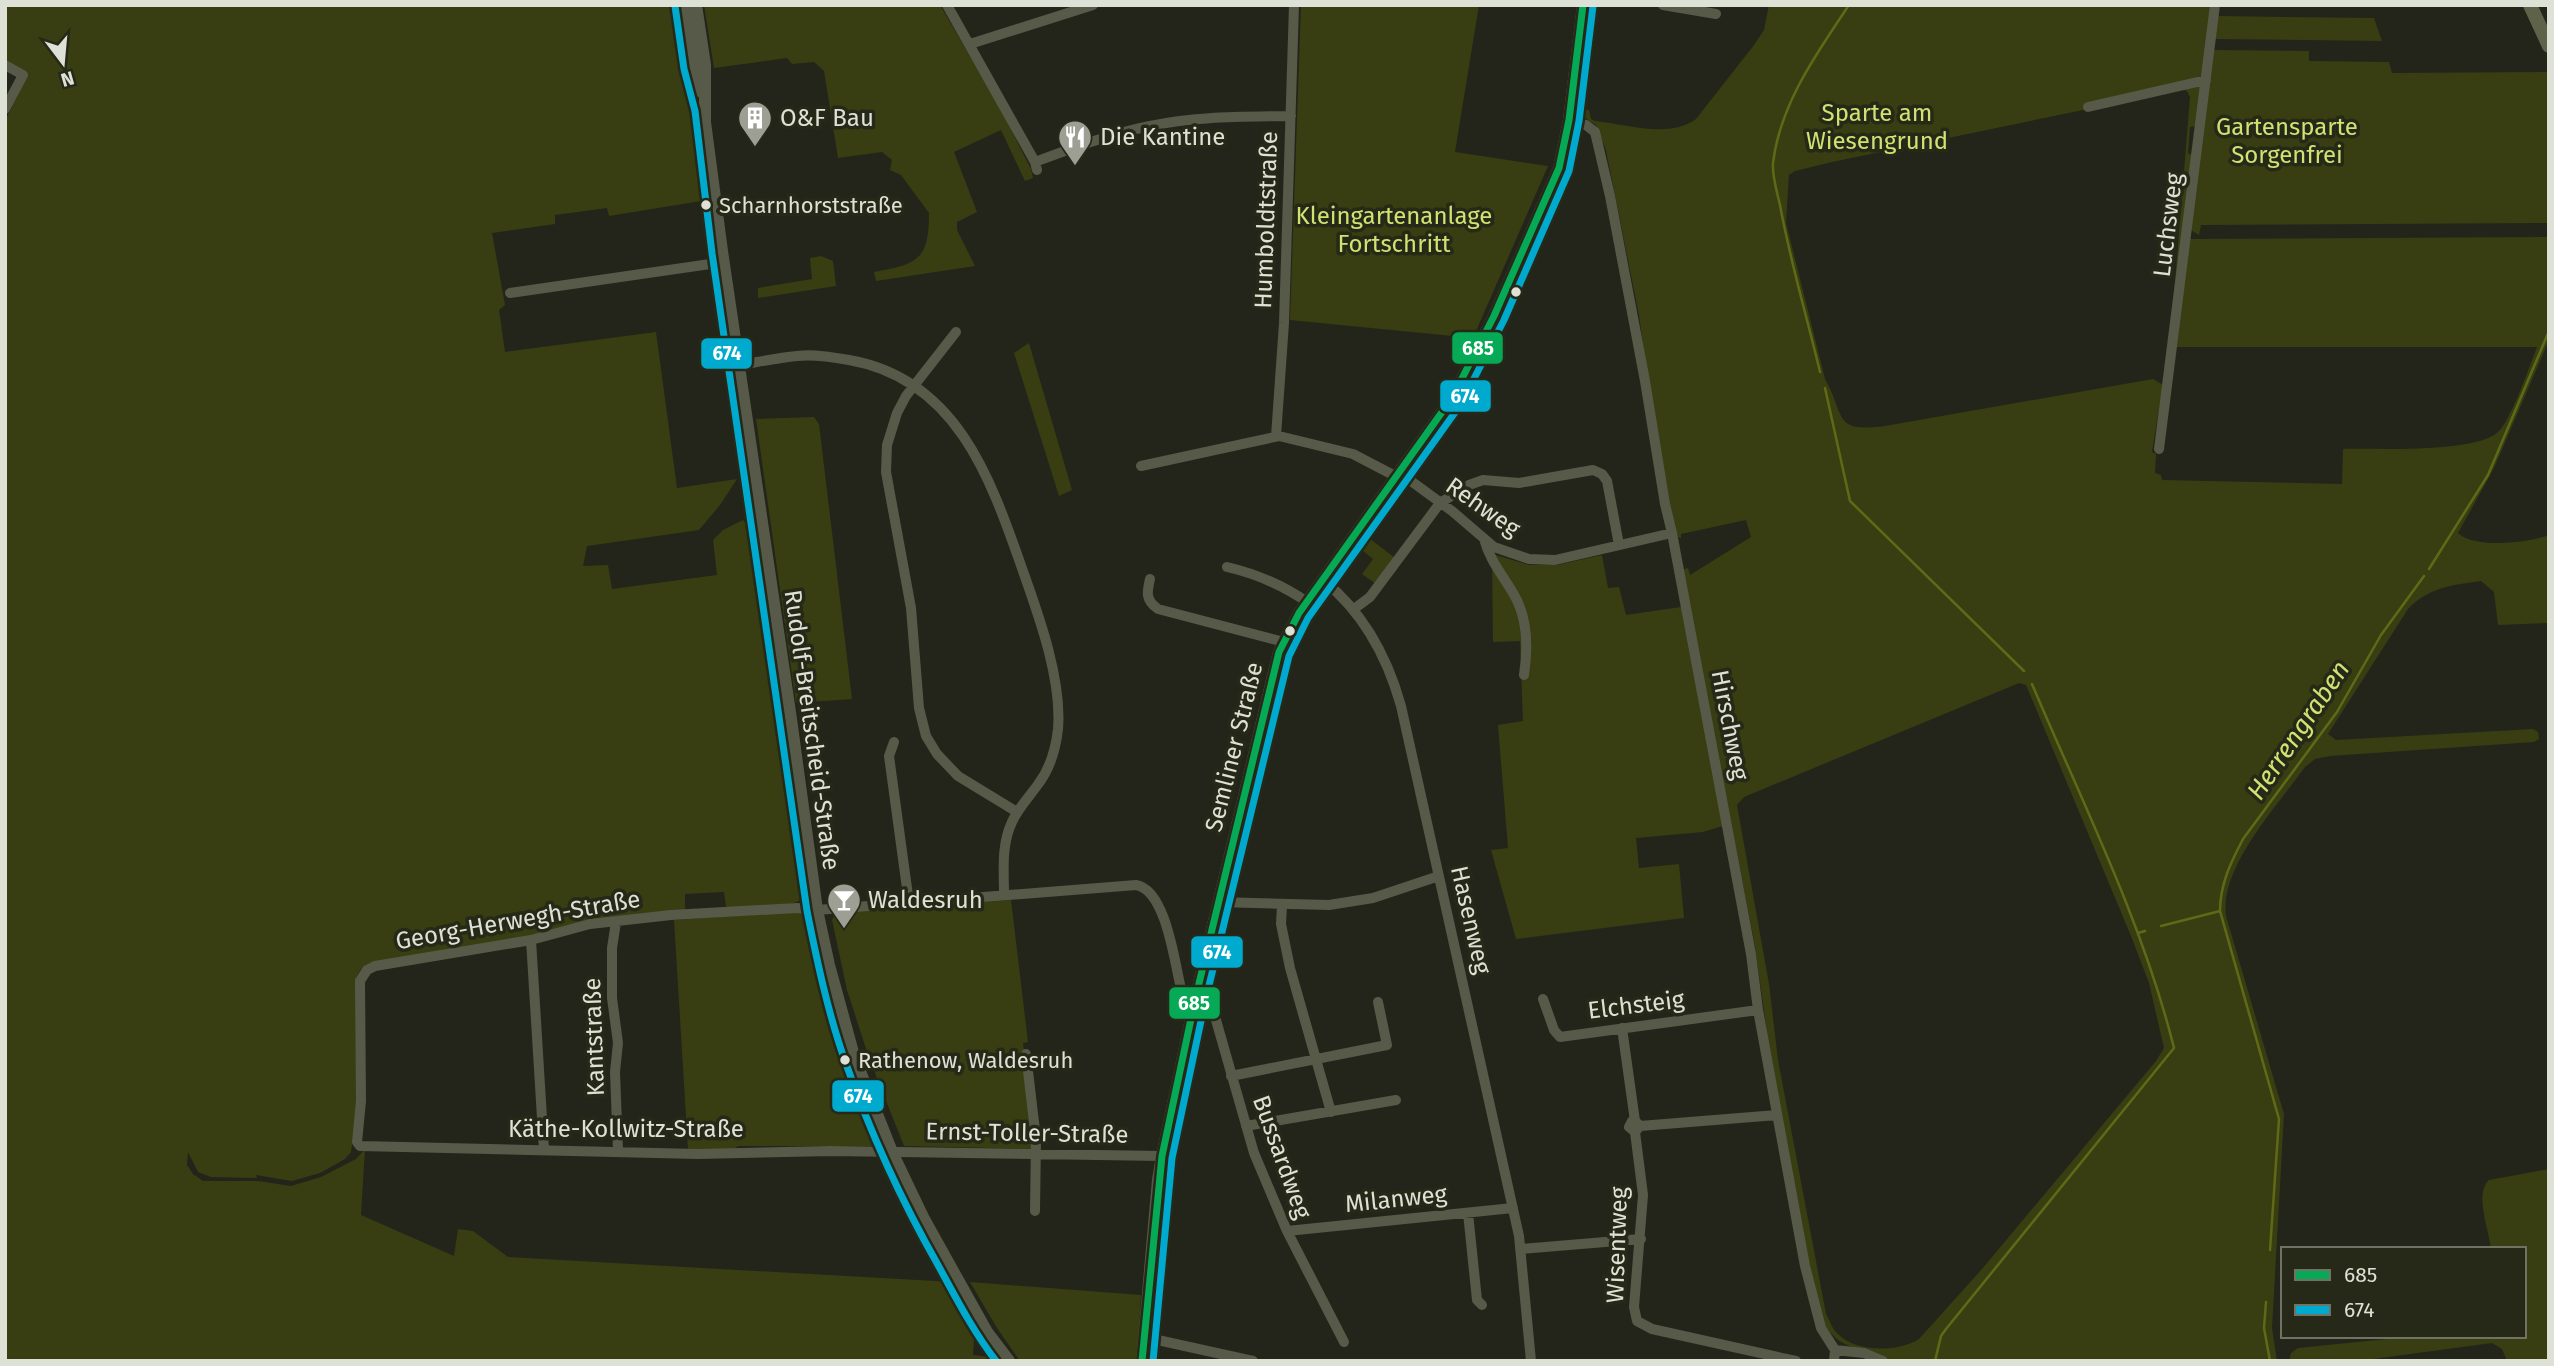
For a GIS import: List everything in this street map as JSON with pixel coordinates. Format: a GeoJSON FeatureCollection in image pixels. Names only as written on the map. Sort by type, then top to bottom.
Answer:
{"type":"FeatureCollection","features":[{"type":"Feature","properties":{"kind":"main road"},"geometry":{"type":"LineString","coordinates":[[2530,5],[2549,46]]}},
{"type":"Feature","properties":{"kind":"street","name":"Rudolf-Breitscheid-Straße"},"geometry":{"type":"LineString","coordinates":[[685,5],[694,68],[705,109]]}},
{"type":"Feature","properties":{"kind":"street","name":"Rudolf-Breitscheid-Straße"},"geometry":{"type":"LineString","coordinates":[[696,5],[705,65],[705,109],[724,262],[817,910],[829,965],[854,1056],[891,1152],[930,1231],[987,1332],[1009,1361]]}},
{"type":"Feature","properties":{"kind":"street"},"geometry":{"type":"LineString","coordinates":[[947,5],[1036,166],[1108,136],[1151,125],[1219,117],[1291,116]]}},
{"type":"Feature","properties":{"kind":"street"},"geometry":{"type":"LineString","coordinates":[[970,44],[1093,5]]}},
{"type":"Feature","properties":{"kind":"street","name":"Humboldtstraße"},"geometry":{"type":"LineString","coordinates":[[1276,436],[1284,323],[1294,5]]}},
{"type":"Feature","properties":{"kind":"street","name":"Semliner Straße"},"geometry":{"type":"LineString","coordinates":[[1142,1361],[1162,1156],[1218,902],[1283,642],[1307,602],[1452,398],[1489,327],[1559,167],[1569,120],[1583,5]]}},
{"type":"Feature","properties":{"kind":"street"},"geometry":{"type":"LineString","coordinates":[[1663,5],[1716,14]]}},
{"type":"Feature","properties":{"kind":"street","name":"Luchsweg"},"geometry":{"type":"LineString","coordinates":[[2159,449],[2215,5]]}},
{"type":"Feature","properties":{"kind":"street"},"geometry":{"type":"LineString","coordinates":[[5,65],[23,75],[5,109]]}},
{"type":"Feature","properties":{"kind":"street"},"geometry":{"type":"LineString","coordinates":[[2088,107],[2206,80]]}},
{"type":"Feature","properties":{"kind":"street","name":"Hirschweg"},"geometry":{"type":"LineString","coordinates":[[1569,120],[1586,125],[1595,132],[1610,196],[1811,1291],[1821,1328],[1835,1355],[1864,1353],[1883,1361]]}},
{"type":"Feature","properties":{"kind":"street"},"geometry":{"type":"LineString","coordinates":[[510,293],[724,262]]}},
{"type":"Feature","properties":{"kind":"street"},"geometry":{"type":"LineString","coordinates":[[956,332],[897,413],[887,445],[886,472],[911,608],[921,723],[937,754],[958,776],[1017,812]]}},
{"type":"Feature","properties":{"kind":"street"},"geometry":{"type":"LineString","coordinates":[[739,365],[797,356],[829,356],[872,365],[915,386],[944,411],[961,430],[984,472],[1017,554],[1049,659],[1059,706],[1055,746],[1043,776],[1010,825],[1004,851],[1004,895]]}},
{"type":"Feature","properties":{"kind":"street"},"geometry":{"type":"LineString","coordinates":[[1141,466],[1276,436]]}},
{"type":"Feature","properties":{"kind":"street","name":"Rehweg"},"geometry":{"type":"LineString","coordinates":[[1276,436],[1353,454],[1399,475],[1452,511],[1484,540],[1502,551],[1540,560],[1555,559],[1672,533]]}},
{"type":"Feature","properties":{"kind":"street"},"geometry":{"type":"LineString","coordinates":[[1354,609],[1370,597],[1440,503],[1469,485],[1483,481],[1518,483],[1593,470],[1602,474],[1606,481],[1619,545]]}},
{"type":"Feature","properties":{"kind":"street"},"geometry":{"type":"LineString","coordinates":[[1484,540],[1495,568],[1513,591],[1522,616],[1527,646],[1524,675]]}},
{"type":"Feature","properties":{"kind":"street"},"geometry":{"type":"LineString","coordinates":[[1227,567],[1274,581],[1307,602]]}},
{"type":"Feature","properties":{"kind":"street"},"geometry":{"type":"LineString","coordinates":[[1150,579],[1147,593],[1149,601],[1158,609],[1283,642]]}},
{"type":"Feature","properties":{"kind":"street","name":"Hasenweg"},"geometry":{"type":"LineString","coordinates":[[1323,579],[1354,609],[1377,644],[1394,682],[1513,1208],[1520,1249],[1531,1361]]}},
{"type":"Feature","properties":{"kind":"street"},"geometry":{"type":"LineString","coordinates":[[894,742],[889,756],[909,903]]}},
{"type":"Feature","properties":{"kind":"street"},"geometry":{"type":"LineString","coordinates":[[1218,902],[1329,905],[1358,901],[1439,876]]}},
{"type":"Feature","properties":{"kind":"street","name":"Georg-Herwegh-Straße"},"geometry":{"type":"LineString","coordinates":[[360,1146],[357,1142],[361,1101],[360,981],[367,970],[375,966],[531,940],[590,924],[671,915],[797,908],[817,910],[1143,887],[1156,900],[1162,914],[1182,993],[1185,998],[1195,1000]]}},
{"type":"Feature","properties":{"kind":"street"},"geometry":{"type":"LineString","coordinates":[[1282,905],[1281,924],[1290,968],[1331,1112]]}},
{"type":"Feature","properties":{"kind":"street","name":"Kantstraße"},"geometry":{"type":"LineString","coordinates":[[616,922],[612,948],[612,985],[618,1043],[615,1072],[618,1151]]}},
{"type":"Feature","properties":{"kind":"street"},"geometry":{"type":"LineString","coordinates":[[531,940],[544,1150]]}},
{"type":"Feature","properties":{"kind":"street","name":"Bussardweg"},"geometry":{"type":"LineString","coordinates":[[1200,981],[1210,999],[1254,1153],[1287,1231],[1344,1342]]}},
{"type":"Feature","properties":{"kind":"street","name":"Elchsteig"},"geometry":{"type":"LineString","coordinates":[[1543,999],[1554,1030],[1560,1037],[1758,1010]]}},
{"type":"Feature","properties":{"kind":"street"},"geometry":{"type":"LineString","coordinates":[[1231,1076],[1387,1045],[1378,1002]]}},
{"type":"Feature","properties":{"kind":"street","name":"Wisentweg"},"geometry":{"type":"LineString","coordinates":[[1622,1028],[1637,1126],[1643,1195],[1634,1307],[1637,1321],[1652,1329],[1796,1361]]}},
{"type":"Feature","properties":{"kind":"street"},"geometry":{"type":"LineString","coordinates":[[1026,1054],[1037,1154],[1035,1211]]}},
{"type":"Feature","properties":{"kind":"street"},"geometry":{"type":"LineString","coordinates":[[1246,1126],[1396,1100]]}},
{"type":"Feature","properties":{"kind":"street"},"geometry":{"type":"LineString","coordinates":[[1637,1126],[1777,1115]]}},
{"type":"Feature","properties":{"kind":"street","name":"Käthe-Kollwitz-Straße"},"geometry":{"type":"LineString","coordinates":[[360,1146],[698,1154],[770,1151],[891,1152]]}},
{"type":"Feature","properties":{"kind":"street","name":"Ernst-Toller-Straße"},"geometry":{"type":"LineString","coordinates":[[891,1152],[1162,1156]]}},
{"type":"Feature","properties":{"kind":"street","name":"Milanweg"},"geometry":{"type":"LineString","coordinates":[[1287,1231],[1513,1208]]}},
{"type":"Feature","properties":{"kind":"street","name":"Milanweg"},"geometry":{"type":"LineString","coordinates":[[1468,1213],[1477,1300],[1482,1305]]}},
{"type":"Feature","properties":{"kind":"street"},"geometry":{"type":"LineString","coordinates":[[1520,1249],[1641,1239]]}},
{"type":"Feature","properties":{"kind":"street"},"geometry":{"type":"LineString","coordinates":[[1144,1336],[1253,1361]]}},
{"type":"Feature","properties":{"kind":"green space"},"geometry":{"type":"Polygon","coordinates":[[[5,5],[678,5],[707,200],[609,216],[607,208],[555,215],[555,224],[492,233],[505,305],[499,310],[505,352],[656,332],[677,488],[737,479],[699,530],[587,546],[583,566],[608,565],[612,589],[717,575],[713,540],[723,530],[743,520],[755,533],[805,898],[778,906],[745,908],[726,907],[724,892],[685,894],[685,912],[369,963],[361,969],[356,978],[357,1105],[351,1152],[345,1159],[320,1173],[292,1181],[256,1175],[257,1178],[211,1177],[198,1172],[188,1152],[187,1165],[193,1174],[203,1181],[258,1181],[291,1186],[321,1177],[356,1159],[365,1149],[361,1215],[454,1256],[458,1229],[473,1231],[508,1257],[953,1282],[975,1321],[973,1355],[999,1358],[1002,1361],[5,1361],[5,121],[26,78],[5,60],[5,5]]]}},
{"type":"Feature","properties":{"kind":"green space"},"geometry":{"type":"Polygon","coordinates":[[[704,5],[940,5],[999,106],[1033,178],[1025,181],[1001,130],[954,152],[977,212],[957,222],[957,230],[975,266],[876,281],[874,272],[901,266],[918,257],[927,241],[929,213],[901,175],[890,170],[892,160],[882,152],[838,158],[824,71],[814,62],[792,64],[787,58],[714,68],[704,5]]]}},
{"type":"Feature","properties":{"kind":"green space","name":"Kleingartenanlage Fortschritt"},"geometry":{"type":"Polygon","coordinates":[[[1301,5],[1479,5],[1455,152],[1548,166],[1473,338],[1290,320],[1301,5]]]}},
{"type":"Feature","properties":{"kind":"green space","name":"Sparte am Wiesengrund"},"geometry":{"type":"Polygon","coordinates":[[[1769,5],[2211,5],[2204,76],[2088,109],[1832,162],[1789,175],[1786,223],[1825,379],[1843,419],[1856,427],[1885,426],[2153,379],[2163,385],[2152,452],[2156,454],[2155,473],[2161,475],[2162,480],[2342,484],[2343,449],[2426,448],[2472,443],[2489,438],[2500,430],[2510,413],[2537,347],[2176,347],[2190,239],[2549,237],[2549,340],[2494,468],[2458,533],[2466,538],[2488,543],[2515,542],[2549,535],[2549,623],[2498,625],[2494,592],[2481,581],[2451,586],[2424,596],[2408,609],[2328,734],[2336,740],[2533,729],[2538,732],[2539,739],[2534,742],[2315,759],[2305,767],[2252,838],[2231,878],[2226,897],[2226,916],[2284,1114],[2272,1328],[2277,1361],[1890,1361],[1844,1343],[1828,1330],[1821,1318],[1771,1062],[1755,946],[1682,570],[1688,568],[1690,575],[1751,537],[1746,520],[1681,534],[1681,538],[1678,537],[1661,473],[1639,315],[1606,150],[1596,125],[1579,114],[1579,108],[1589,110],[1591,119],[1595,121],[1647,129],[1685,125],[1696,119],[1764,30],[1769,5]],[[2019,683],[1744,797],[1737,805],[1769,984],[1778,1060],[1826,1314],[1838,1334],[1855,1345],[1889,1348],[1919,1339],[1982,1269],[2164,1048],[2149,983],[2026,685],[2019,683]]]}},
{"type":"Feature","properties":{"kind":"green space"},"geometry":{"type":"Polygon","coordinates":[[[2217,16],[2374,18],[2382,41],[2215,39],[2217,16]]]}},
{"type":"Feature","properties":{"kind":"green space","name":"Gartensparte Sorgenfrei"},"geometry":{"type":"Polygon","coordinates":[[[2213,50],[2309,51],[2309,61],[2389,62],[2392,73],[2549,72],[2549,223],[2201,225],[2199,235],[2191,230],[2213,50]]]}},
{"type":"Feature","properties":{"kind":"green space"},"geometry":{"type":"Polygon","coordinates":[[[2202,86],[2197,126],[2190,127],[2188,153],[2193,156],[2169,356],[2190,97],[2187,91],[2180,88],[2202,86]]]}},
{"type":"Feature","properties":{"kind":"green space"},"geometry":{"type":"Polygon","coordinates":[[[821,256],[833,261],[836,286],[758,298],[758,288],[812,279],[810,258],[821,256]]]}},
{"type":"Feature","properties":{"kind":"green space"},"geometry":{"type":"Polygon","coordinates":[[[1029,343],[1072,490],[1059,496],[1014,353],[1029,343]]]}},
{"type":"Feature","properties":{"kind":"green space"},"geometry":{"type":"Polygon","coordinates":[[[814,417],[819,424],[852,699],[796,703],[756,419],[814,417]]]}},
{"type":"Feature","properties":{"kind":"green space"},"geometry":{"type":"Polygon","coordinates":[[[1365,535],[1395,558],[1376,584],[1362,574],[1373,559],[1357,546],[1365,535]]]}},
{"type":"Feature","properties":{"kind":"green space"},"geometry":{"type":"Polygon","coordinates":[[[1492,554],[1529,565],[1557,565],[1602,555],[1608,588],[1619,587],[1626,615],[1681,607],[1723,826],[1703,832],[1636,838],[1639,868],[1679,864],[1684,918],[1516,939],[1491,850],[1508,848],[1498,725],[1523,721],[1520,641],[1493,642],[1492,554]]]}},
{"type":"Feature","properties":{"kind":"green space"},"geometry":{"type":"Polygon","coordinates":[[[1011,900],[1028,1042],[1023,1043],[1035,1149],[904,1146],[869,1058],[847,990],[832,920],[836,912],[1011,900]]]}},
{"type":"Feature","properties":{"kind":"green space"},"geometry":{"type":"Polygon","coordinates":[[[799,912],[807,914],[838,1032],[878,1146],[738,1146],[734,1149],[688,1149],[674,920],[799,912]]]}},
{"type":"Feature","properties":{"kind":"green space"},"geometry":{"type":"Polygon","coordinates":[[[2549,1169],[2549,1361],[2507,1361],[2502,1349],[2492,1343],[2358,1361],[2289,1361],[2291,1353],[2298,1348],[2397,1338],[2526,1338],[2526,1247],[2491,1247],[2483,1203],[2485,1186],[2489,1180],[2549,1169]]]}},
{"type":"Feature","properties":{"kind":"green space"},"geometry":{"type":"Polygon","coordinates":[[[970,1282],[1141,1295],[1137,1361],[1020,1361],[970,1282]]]}},
{"type":"Feature","properties":{"kind":"waterway"},"geometry":{"type":"LineString","coordinates":[[1820,372],[1789,247],[1773,163],[1783,120],[1792,100],[1849,5]]}},
{"type":"Feature","properties":{"kind":"waterway","name":"Herrengraben"},"geometry":{"type":"LineString","coordinates":[[2429,569],[2488,475],[2549,331]]}},
{"type":"Feature","properties":{"kind":"waterway"},"geometry":{"type":"LineString","coordinates":[[1825,388],[1850,501],[2024,671]]}},
{"type":"Feature","properties":{"kind":"waterway","name":"Herrengraben"},"geometry":{"type":"LineString","coordinates":[[2270,1250],[2279,1119],[2220,911],[2224,882],[2243,839],[2337,712],[2381,635],[2424,576]]}},
{"type":"Feature","properties":{"kind":"waterway"},"geometry":{"type":"LineString","coordinates":[[1935,1361],[1941,1336],[1946,1329],[2174,1048],[2161,1001],[2129,909],[2032,684]]}},
{"type":"Feature","properties":{"kind":"waterway","name":"Herrengraben"},"geometry":{"type":"LineString","coordinates":[[2161,926],[2220,911]]}},
{"type":"Feature","properties":{"kind":"waterway","name":"Herrengraben"},"geometry":{"type":"LineString","coordinates":[[2138,933],[2145,931]]}},
{"type":"Feature","properties":{"kind":"waterway","name":"Herrengraben"},"geometry":{"type":"LineString","coordinates":[[2266,1302],[2264,1328],[2270,1361]]}},
{"type":"Feature","properties":{"kind":"transit line","name":"685"},"geometry":{"type":"LineString","coordinates":[[1142,1361],[1162,1156],[1195,1000],[1279,652],[1299,613],[1452,398],[1494,316],[1559,168],[1569,120],[1583,5]]}},
{"type":"Feature","properties":{"kind":"transit line","name":"674"},"geometry":{"type":"LineString","coordinates":[[675,6],[684,69],[695,111],[712,253],[807,911],[823,987],[845,1061],[887,1165],[911,1216],[958,1302],[996,1361]]}},
{"type":"Feature","properties":{"kind":"transit line","name":"674"},"geometry":{"type":"LineString","coordinates":[[1153,1361],[1172,1158],[1205,1002],[1289,656],[1308,618],[1461,404],[1504,320],[1569,171],[1579,121],[1593,6]]}},
{"type":"Feature","properties":{"kind":"place","name":"O&F Bau"},"geometry":{"type":"Point","coordinates":[755,148]}},
{"type":"Feature","properties":{"kind":"place","name":"Die Kantine"},"geometry":{"type":"Point","coordinates":[1075,167]}},
{"type":"Feature","properties":{"kind":"place","name":"Scharnhorststraße"},"geometry":{"type":"Point","coordinates":[706,205]}},
{"type":"Feature","properties":{"kind":"place","name":"Waldesruh"},"geometry":{"type":"Point","coordinates":[844,930]}},
{"type":"Feature","properties":{"kind":"place","name":"Rathenow, Waldesruh"},"geometry":{"type":"Point","coordinates":[845,1060]}}]}
